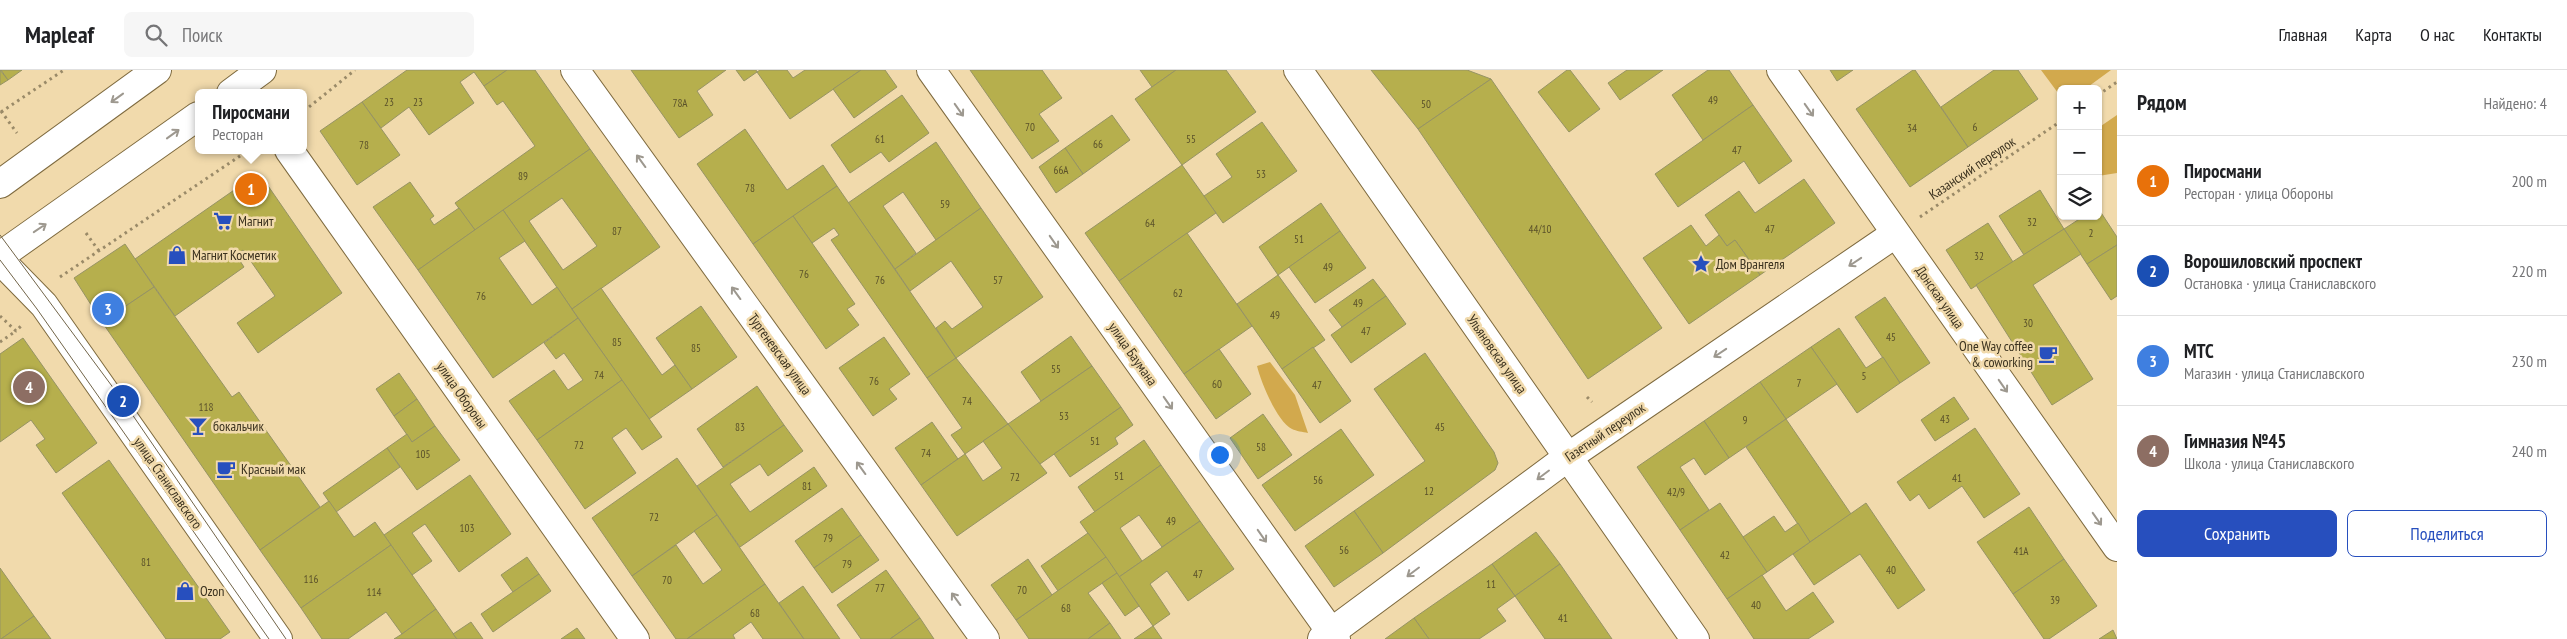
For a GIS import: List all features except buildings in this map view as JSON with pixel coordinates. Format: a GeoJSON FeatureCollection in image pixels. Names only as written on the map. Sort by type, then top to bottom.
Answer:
{"type":"FeatureCollection","features":[{"type":"Feature","properties":{"kind":"street"},"geometry":{"type":"LineString","coordinates":[[0,184],[157,70]]}},
{"type":"Feature","properties":{"kind":"street","name":"Тургеневская улица"},"geometry":{"type":"LineString","coordinates":[[575,70],[985,639]]}},
{"type":"Feature","properties":{"kind":"street","name":"улица Баумана"},"geometry":{"type":"LineString","coordinates":[[931,70],[1330,637]]}},
{"type":"Feature","properties":{"kind":"street","name":"Ульяновская улица"},"geometry":{"type":"LineString","coordinates":[[1298,70],[1695,639]]}},
{"type":"Feature","properties":{"kind":"street","name":"Донская улица"},"geometry":{"type":"LineString","coordinates":[[1781,70],[2117,547]]}},
{"type":"Feature","properties":{"kind":"street"},"geometry":{"type":"LineString","coordinates":[[0,258],[195,118]]}},
{"type":"Feature","properties":{"kind":"street","name":"улица Обороны"},"geometry":{"type":"LineString","coordinates":[[292,154],[635,639]]}},
{"type":"Feature","properties":{"kind":"street","name":"Газетный переулок"},"geometry":{"type":"LineString","coordinates":[[1330,637],[1568,456],[1895,234]]}},
{"type":"Feature","properties":{"kind":"street","name":"улица Станиславского"},"geometry":{"type":"LineString","coordinates":[[0,258],[44,305],[278,639]]}},
{"type":"Feature","properties":{"kind":"path"},"geometry":{"type":"LineString","coordinates":[[0,112],[64,70]]}},
{"type":"Feature","properties":{"kind":"path"},"geometry":{"type":"LineString","coordinates":[[307,109],[356,70]]}},
{"type":"Feature","properties":{"kind":"path"},"geometry":{"type":"LineString","coordinates":[[2102,92],[2117,82]]}},
{"type":"Feature","properties":{"kind":"path","name":"Казанский переулок"},"geometry":{"type":"LineString","coordinates":[[1895,234],[2057,124]]}},
{"type":"Feature","properties":{"kind":"path"},"geometry":{"type":"LineString","coordinates":[[0,342],[67,288],[59,276],[243,154]]}},
{"type":"Feature","properties":{"kind":"path"},"geometry":{"type":"LineString","coordinates":[[0,316],[16,331]]}},
{"type":"Feature","properties":{"kind":"shaded area"},"geometry":{"type":"Polygon","coordinates":[[[2041,70],[2111,70],[2090,85],[2057,85],[2057,92],[2041,70]]]}},
{"type":"Feature","properties":{"kind":"shaded area"},"geometry":{"type":"Polygon","coordinates":[[[2117,115],[2117,173],[2102,175],[2102,130],[2102,125],[2117,115]]]}},
{"type":"Feature","properties":{"kind":"shaded area"},"geometry":{"type":"Polygon","coordinates":[[[1270,362],[1295,395],[1308,433],[1294,430],[1286,425],[1270,401],[1257,366],[1270,362]]]}},
{"type":"Feature","properties":{"kind":"tram line"},"geometry":{"type":"LineString","coordinates":[[0,235],[123,401],[286,639]]}},
{"type":"Feature","properties":{"kind":"tram line"},"geometry":{"type":"LineString","coordinates":[[0,260],[37,309],[269,639]]}},
{"type":"Feature","properties":{"kind":"place","name":"Пиросмани"},"geometry":{"type":"Point","coordinates":[251,189]}},
{"type":"Feature","properties":{"kind":"place","name":"Магнит"},"geometry":{"type":"Point","coordinates":[223,221]}},
{"type":"Feature","properties":{"kind":"place","name":"Магнит Косметик"},"geometry":{"type":"Point","coordinates":[177,255]}},
{"type":"Feature","properties":{"kind":"place","name":"Дом Врангеля"},"geometry":{"type":"Point","coordinates":[1701,264]}},
{"type":"Feature","properties":{"kind":"place","name":"МТС"},"geometry":{"type":"Point","coordinates":[108,309]}},
{"type":"Feature","properties":{"kind":"place","name":"One Way coffee & coworking"},"geometry":{"type":"Point","coordinates":[2048,354]}},
{"type":"Feature","properties":{"kind":"place","name":"Гимназия №45"},"geometry":{"type":"Point","coordinates":[29,387]}},
{"type":"Feature","properties":{"kind":"place","name":"Ворошиловский проспект"},"geometry":{"type":"Point","coordinates":[123,401]}},
{"type":"Feature","properties":{"kind":"place","name":"бокальчик"},"geometry":{"type":"Point","coordinates":[198,426]}},
{"type":"Feature","properties":{"kind":"place","name":"Красный мак"},"geometry":{"type":"Point","coordinates":[226,469]}},
{"type":"Feature","properties":{"kind":"place","name":"Ozon"},"geometry":{"type":"Point","coordinates":[185,591]}}]}
